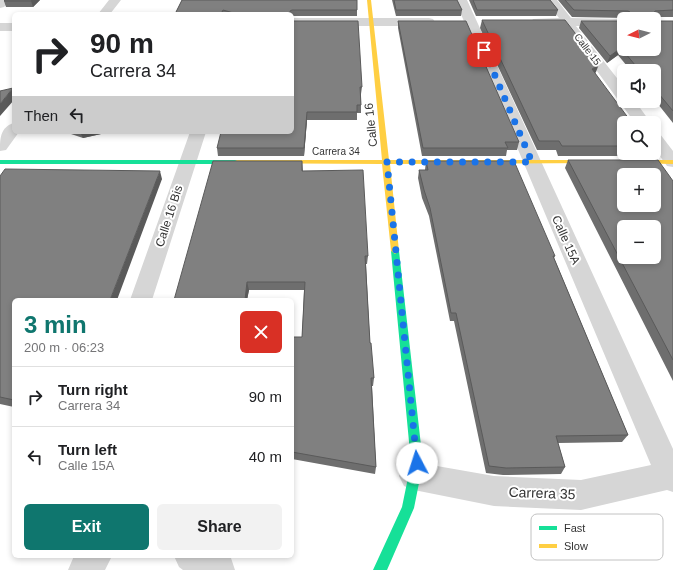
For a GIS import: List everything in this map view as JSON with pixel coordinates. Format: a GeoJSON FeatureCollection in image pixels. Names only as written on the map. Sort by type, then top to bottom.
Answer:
{"type":"FeatureCollection","features":[{"type":"Feature","properties":{"kind":"street"},"geometry":{"type":"LineString","coordinates":[[0,5],[5,0]]}},
{"type":"Feature","properties":{"kind":"street"},"geometry":{"type":"LineString","coordinates":[[106,12],[115,0]]}},
{"type":"Feature","properties":{"kind":"street","name":"Calle 16"},"geometry":{"type":"LineString","coordinates":[[369,0],[387,162],[415,470],[408,508],[380,570]]}},
{"type":"Feature","properties":{"kind":"street","name":"Calle 15A"},"geometry":{"type":"LineString","coordinates":[[461,0],[671,476]]}},
{"type":"Feature","properties":{"kind":"street","name":"Calle 15"},"geometry":{"type":"LineString","coordinates":[[551,0],[617,88]]}},
{"type":"Feature","properties":{"kind":"street"},"geometry":{"type":"LineString","coordinates":[[0,20],[12,20]]}},
{"type":"Feature","properties":{"kind":"street"},"geometry":{"type":"LineString","coordinates":[[294,22],[441,22]]}},
{"type":"Feature","properties":{"kind":"street"},"geometry":{"type":"LineString","coordinates":[[524,22],[617,22]]}},
{"type":"Feature","properties":{"kind":"street"},"geometry":{"type":"LineString","coordinates":[[0,27],[12,27]]}},
{"type":"Feature","properties":{"kind":"street"},"geometry":{"type":"LineString","coordinates":[[0,146],[12,131]]}},
{"type":"Feature","properties":{"kind":"street","name":"Calle 16 Bis"},"geometry":{"type":"LineString","coordinates":[[142,298],[197,134]]}},
{"type":"Feature","properties":{"kind":"street"},"geometry":{"type":"LineString","coordinates":[[661,146],[673,162]]}},
{"type":"Feature","properties":{"kind":"street","name":"Carrera 34"},"geometry":{"type":"LineString","coordinates":[[0,162],[673,162]]}},
{"type":"Feature","properties":{"kind":"street","name":"Carrera 35"},"geometry":{"type":"LineString","coordinates":[[415,470],[494,491],[581,495],[671,476]]}},
{"type":"Feature","properties":{"kind":"street"},"geometry":{"type":"LineString","coordinates":[[84,570],[94,558]]}},
{"type":"Feature","properties":{"kind":"street"},"geometry":{"type":"LineString","coordinates":[[193,558],[205,565],[219,570]]}},
{"type":"Feature","properties":{"kind":"building"},"geometry":{"type":"Polygon","coordinates":[[[5,0],[32,0],[4,1],[5,0]]]}},
{"type":"Feature","properties":{"kind":"building"},"geometry":{"type":"Polygon","coordinates":[[[182,0],[357,0],[357,10],[230,12],[223,10],[222,12],[176,12],[182,0]]]}},
{"type":"Feature","properties":{"kind":"building"},"geometry":{"type":"Polygon","coordinates":[[[394,0],[457,0],[462,10],[396,10],[394,0]]]}},
{"type":"Feature","properties":{"kind":"building"},"geometry":{"type":"Polygon","coordinates":[[[473,0],[550,0],[558,10],[477,10],[473,0]]]}},
{"type":"Feature","properties":{"kind":"building"},"geometry":{"type":"Polygon","coordinates":[[[565,0],[673,0],[673,10],[654,12],[574,10],[565,0]]]}},
{"type":"Feature","properties":{"kind":"building"},"geometry":{"type":"Polygon","coordinates":[[[482,20],[565,20],[599,64],[592,69],[617,103],[617,108],[621,108],[627,116],[617,116],[617,146],[562,146],[559,141],[539,141],[482,20]]]}},
{"type":"Feature","properties":{"kind":"building"},"geometry":{"type":"Polygon","coordinates":[[[294,21],[358,21],[362,87],[360,87],[361,105],[357,105],[357,112],[307,112],[304,148],[217,148],[220,134],[294,134],[294,21]]]}},
{"type":"Feature","properties":{"kind":"building"},"geometry":{"type":"Polygon","coordinates":[[[398,21],[466,21],[519,142],[505,142],[508,148],[423,148],[398,21]]]}},
{"type":"Feature","properties":{"kind":"building"},"geometry":{"type":"Polygon","coordinates":[[[581,21],[617,21],[617,51],[610,56],[581,21]]]}},
{"type":"Feature","properties":{"kind":"building"},"geometry":{"type":"Polygon","coordinates":[[[661,21],[673,21],[673,111],[661,96],[661,64],[634,64],[628,56],[661,56],[661,21]]]}},
{"type":"Feature","properties":{"kind":"building"},"geometry":{"type":"Polygon","coordinates":[[[12,88],[0,104],[0,91],[12,88]]]}},
{"type":"Feature","properties":{"kind":"building"},"geometry":{"type":"Polygon","coordinates":[[[568,160],[658,160],[673,181],[673,360],[623,264],[661,264],[661,220],[617,220],[617,253],[568,160]]]}},
{"type":"Feature","properties":{"kind":"building"},"geometry":{"type":"Polygon","coordinates":[[[213,161],[302,161],[302,171],[363,170],[368,256],[365,256],[370,343],[374,378],[371,378],[376,467],[294,452],[294,337],[302,337],[305,282],[247,282],[245,298],[175,298],[213,161]]]}},
{"type":"Feature","properties":{"kind":"building"},"geometry":{"type":"Polygon","coordinates":[[[426,161],[514,161],[555,256],[553,256],[628,435],[556,436],[565,467],[506,468],[489,466],[456,313],[451,313],[430,208],[419,170],[428,170],[426,161]]]}},
{"type":"Feature","properties":{"kind":"building"},"geometry":{"type":"Polygon","coordinates":[[[5,169],[160,171],[111,298],[12,298],[12,400],[0,397],[0,176],[5,169]]]}},
{"type":"Feature","properties":{"kind":"traffic: fast"},"geometry":{"type":"LineString","coordinates":[[0,162],[237,162]]}},
{"type":"Feature","properties":{"kind":"traffic: fast"},"geometry":{"type":"LineString","coordinates":[[380,570],[408,508],[417,463],[395,251]]}},
{"type":"Feature","properties":{"kind":"traffic: slow"},"geometry":{"type":"LineString","coordinates":[[369,0],[395,251]]}},
{"type":"Feature","properties":{"kind":"traffic: slow"},"geometry":{"type":"LineString","coordinates":[[237,162],[598,162]]}},
{"type":"Feature","properties":{"kind":"traffic: slow"},"geometry":{"type":"LineString","coordinates":[[630,162],[673,162]]}},
{"type":"Feature","properties":{"kind":"route"},"geometry":{"type":"LineString","coordinates":[[417,463],[387,162],[532,162],[484,50]]}}]}
